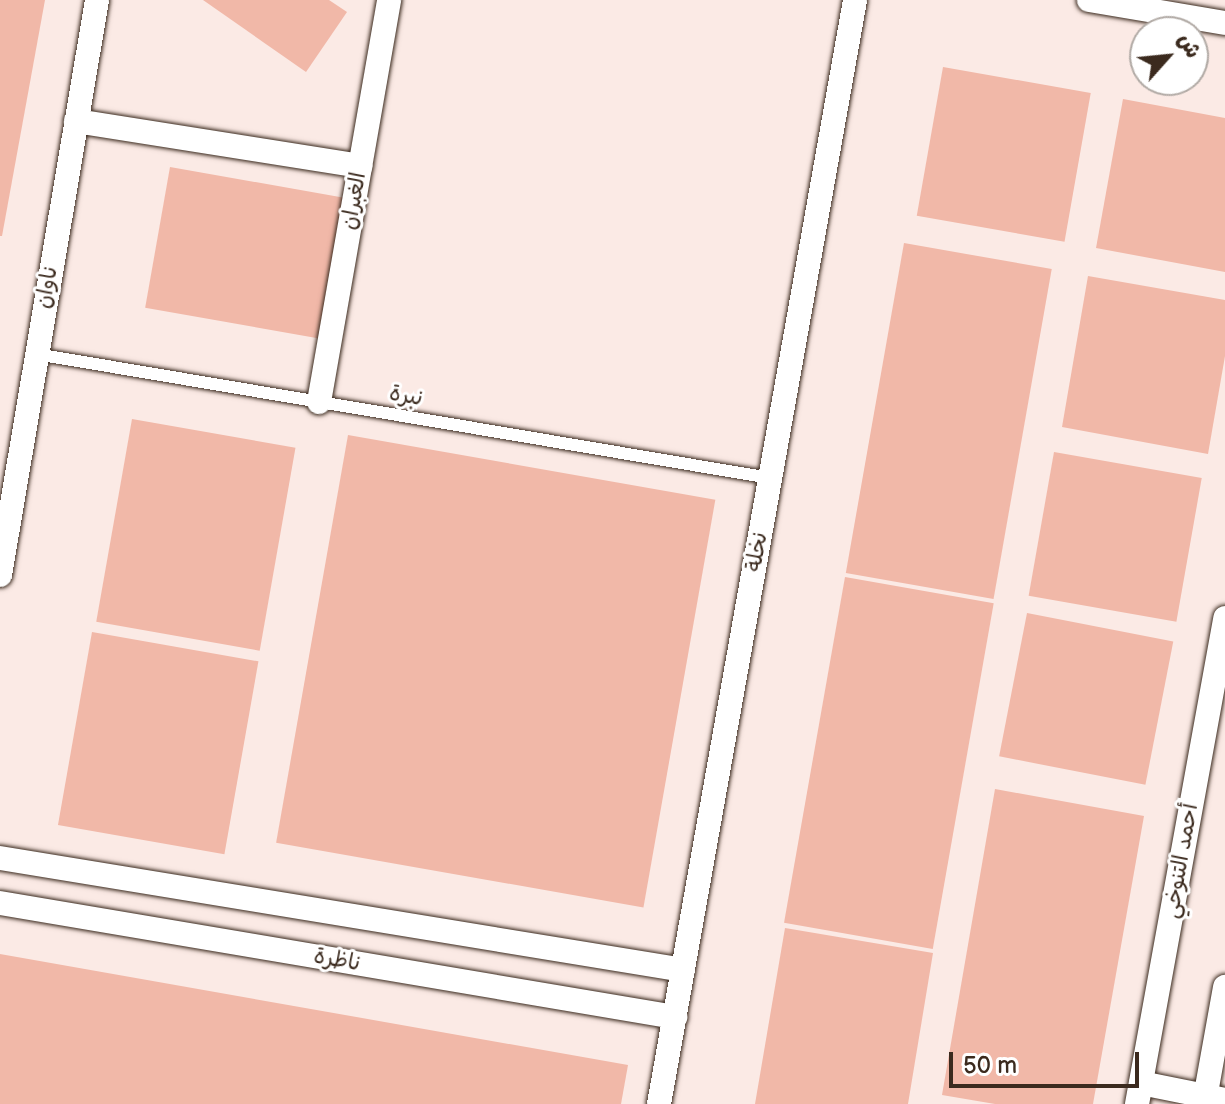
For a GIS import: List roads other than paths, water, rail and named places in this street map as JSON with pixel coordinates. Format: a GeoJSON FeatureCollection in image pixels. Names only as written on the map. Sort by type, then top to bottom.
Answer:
{"type":"FeatureCollection","features":[{"type":"Feature","properties":{"kind":"street","name":"ناوان"},"geometry":{"type":"LineString","coordinates":[[0,575],[97,0]]}},
{"type":"Feature","properties":{"kind":"street","name":"الغبران"},"geometry":{"type":"LineString","coordinates":[[319,402],[389,0]]}},
{"type":"Feature","properties":{"kind":"street","name":"نخلة"},"geometry":{"type":"LineString","coordinates":[[659,1104],[855,0]]}},
{"type":"Feature","properties":{"kind":"street"},"geometry":{"type":"LineString","coordinates":[[1089,0],[1225,23]]}},
{"type":"Feature","properties":{"kind":"street"},"geometry":{"type":"LineString","coordinates":[[76,121],[360,166]]}},
{"type":"Feature","properties":{"kind":"street","name":"أحمد التنوخي"},"geometry":{"type":"LineString","coordinates":[[1139,1093],[1225,618]]}},
{"type":"Feature","properties":{"kind":"street"},"geometry":{"type":"LineString","coordinates":[[0,858],[683,970]]}},
{"type":"Feature","properties":{"kind":"street","name":"ناظرة"},"geometry":{"type":"LineString","coordinates":[[0,903],[675,1017]]}},
{"type":"Feature","properties":{"kind":"street"},"geometry":{"type":"LineString","coordinates":[[1139,1093],[1211,1100],[1225,987]]}},
{"type":"Feature","properties":{"kind":"lane","name":"نبرة"},"geometry":{"type":"LineString","coordinates":[[36,354],[770,478]]}}]}
